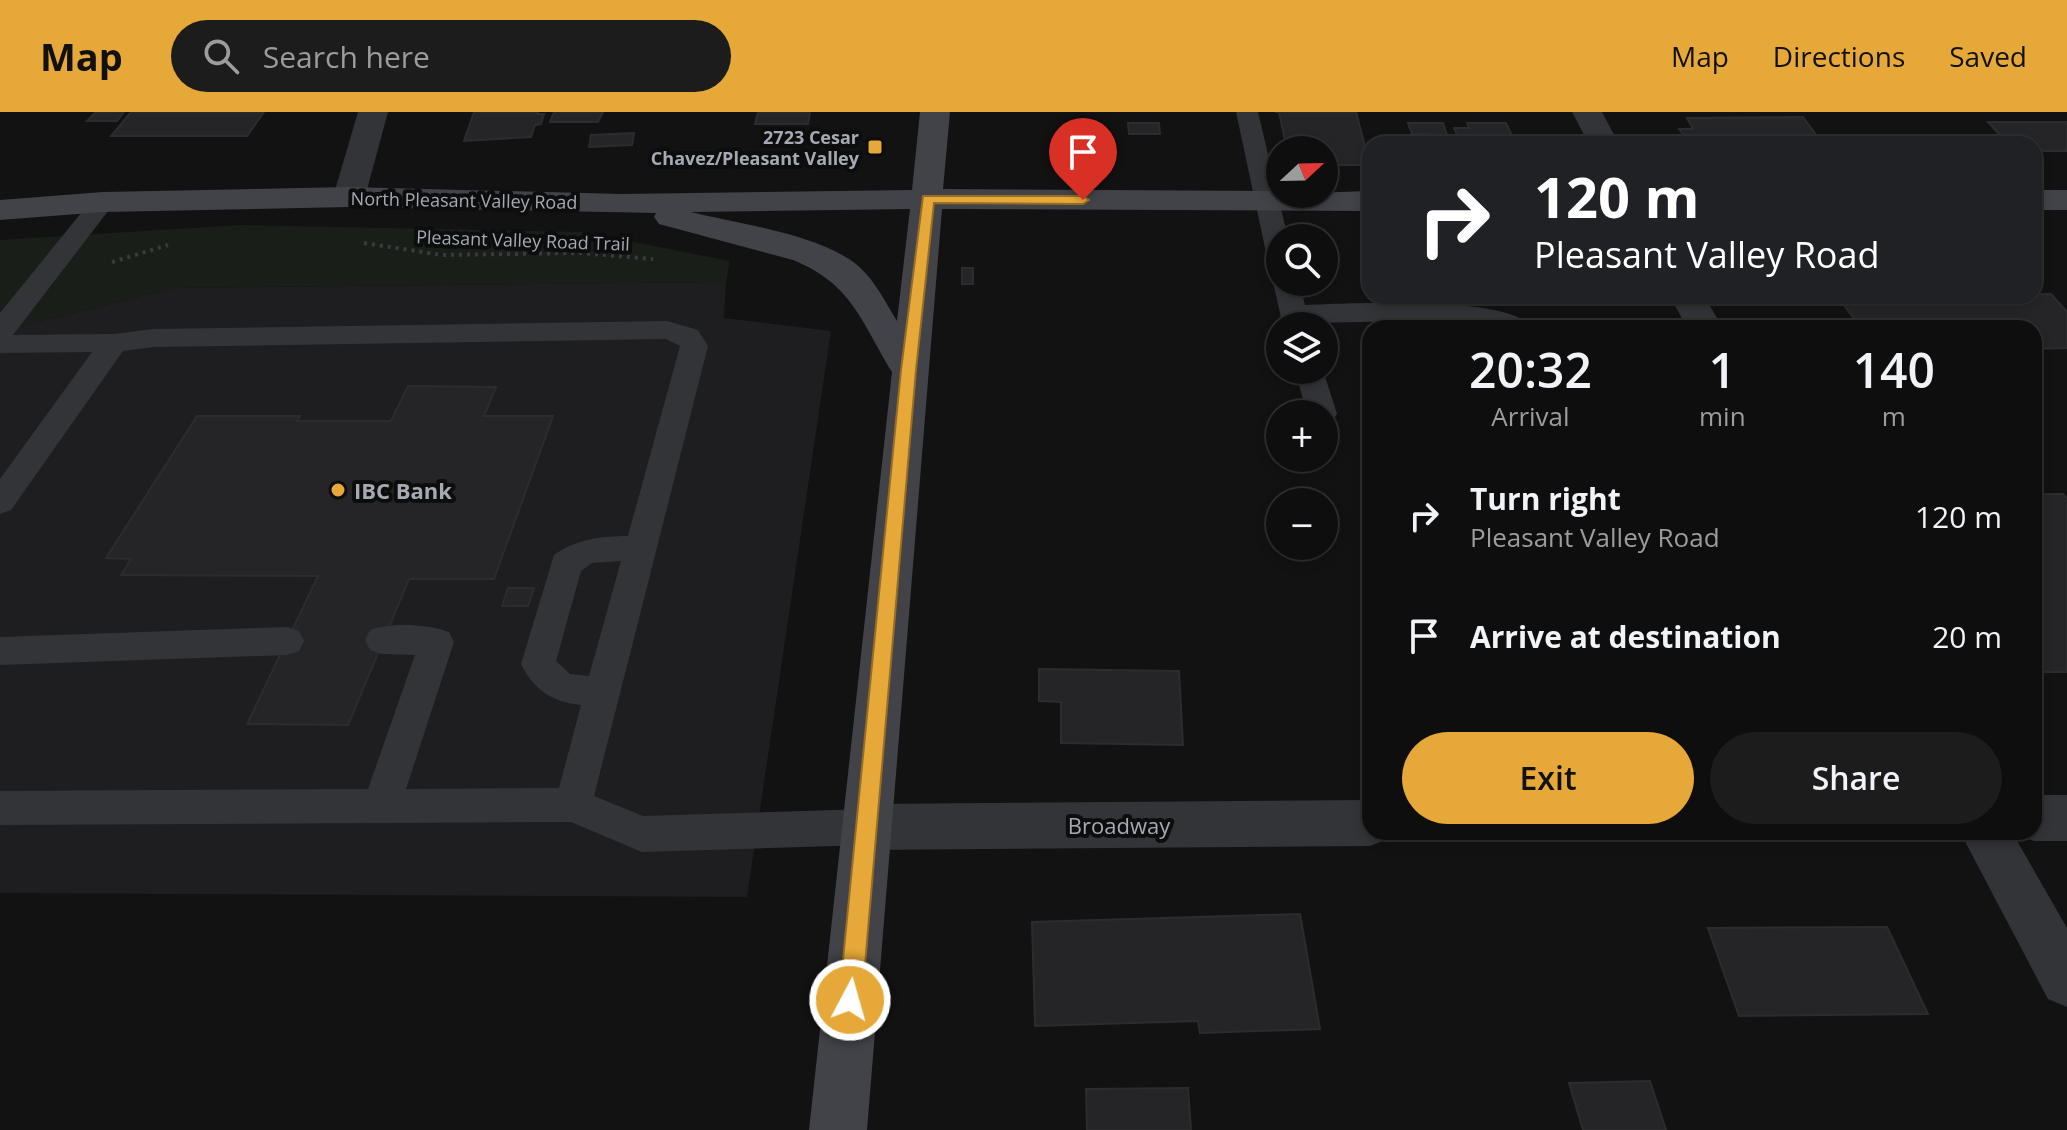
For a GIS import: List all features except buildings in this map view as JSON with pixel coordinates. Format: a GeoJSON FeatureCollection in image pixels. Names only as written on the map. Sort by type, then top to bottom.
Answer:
{"type":"FeatureCollection","features":[{"type":"Feature","properties":{"kind":"main road"},"geometry":{"type":"LineString","coordinates":[[838,1130],[935,112]]}},
{"type":"Feature","properties":{"kind":"main road","name":"North Pleasant Valley Road"},"geometry":{"type":"LineString","coordinates":[[0,210],[103,202],[349,197],[622,204],[928,199],[1266,202]]}},
{"type":"Feature","properties":{"kind":"main road"},"geometry":{"type":"LineString","coordinates":[[2042,200],[2067,200]]}},
{"type":"Feature","properties":{"kind":"main road","name":"North Pleasant Valley Road"},"geometry":{"type":"LineString","coordinates":[[1338,201],[1362,201]]}},
{"type":"Feature","properties":{"kind":"main road"},"geometry":{"type":"LineString","coordinates":[[622,204],[816,256],[842,270],[855,285],[909,370]]}},
{"type":"Feature","properties":{"kind":"street"},"geometry":{"type":"LineString","coordinates":[[349,197],[373,112]]}},
{"type":"Feature","properties":{"kind":"street"},"geometry":{"type":"LineString","coordinates":[[1587,112],[1600,136]]}},
{"type":"Feature","properties":{"kind":"street"},"geometry":{"type":"LineString","coordinates":[[2042,818],[2067,818]]}},
{"type":"Feature","properties":{"kind":"street","name":"Broadway"},"geometry":{"type":"LineString","coordinates":[[867,827],[1362,823]]}},
{"type":"Feature","properties":{"kind":"street"},"geometry":{"type":"LineString","coordinates":[[1989,840],[2067,980]]}},
{"type":"Feature","properties":{"kind":"lane"},"geometry":{"type":"LineString","coordinates":[[1247,112],[1266,198]]}},
{"type":"Feature","properties":{"kind":"lane"},"geometry":{"type":"LineString","coordinates":[[0,332],[103,202]]}},
{"type":"Feature","properties":{"kind":"lane"},"geometry":{"type":"LineString","coordinates":[[1338,319],[1480,314],[1504,320]]}},
{"type":"Feature","properties":{"kind":"lane"},"geometry":{"type":"LineString","coordinates":[[0,344],[114,343],[153,338],[667,330],[688,336],[694,346],[573,805]]}},
{"type":"Feature","properties":{"kind":"lane"},"geometry":{"type":"LineString","coordinates":[[0,502],[114,343]]}},
{"type":"Feature","properties":{"kind":"lane"},"geometry":{"type":"LineString","coordinates":[[603,692],[567,688],[550,682],[538,664],[566,564],[575,555],[595,549],[641,549]]}},
{"type":"Feature","properties":{"kind":"lane"},"geometry":{"type":"LineString","coordinates":[[381,806],[437,642],[382,640]]}},
{"type":"Feature","properties":{"kind":"lane"},"geometry":{"type":"LineString","coordinates":[[0,651],[287,641]]}},
{"type":"Feature","properties":{"kind":"lane"},"geometry":{"type":"LineString","coordinates":[[0,808],[573,805],[642,834],[867,827]]}},
{"type":"Feature","properties":{"kind":"path","name":"Pleasant Valley Road Trail"},"geometry":{"type":"LineString","coordinates":[[351,240],[442,255],[581,253],[656,259]]}},
{"type":"Feature","properties":{"kind":"path"},"geometry":{"type":"LineString","coordinates":[[55,263],[110,262],[175,243]]}},
{"type":"Feature","properties":{"kind":"shaded area"},"geometry":{"type":"Polygon","coordinates":[[[240,225],[583,232],[730,261],[726,282],[173,288],[0,331],[0,240],[240,225]]]}},
{"type":"Feature","properties":{"kind":"shaded area"},"geometry":{"type":"Polygon","coordinates":[[[726,282],[724,318],[831,331],[747,897],[0,893],[0,331],[173,288],[726,282]]]}},
{"type":"Feature","properties":{"kind":"place","name":"2723 Cesar Chavez/Pleasant Valley"},"geometry":{"type":"Point","coordinates":[875,147]}},
{"type":"Feature","properties":{"kind":"place","name":"IBC Bank"},"geometry":{"type":"Point","coordinates":[338,490]}},
{"type":"Feature","properties":{"kind":"route"},"geometry":{"type":"LineString","coordinates":[[850,1000],[928,199],[1083,200]]}}]}
